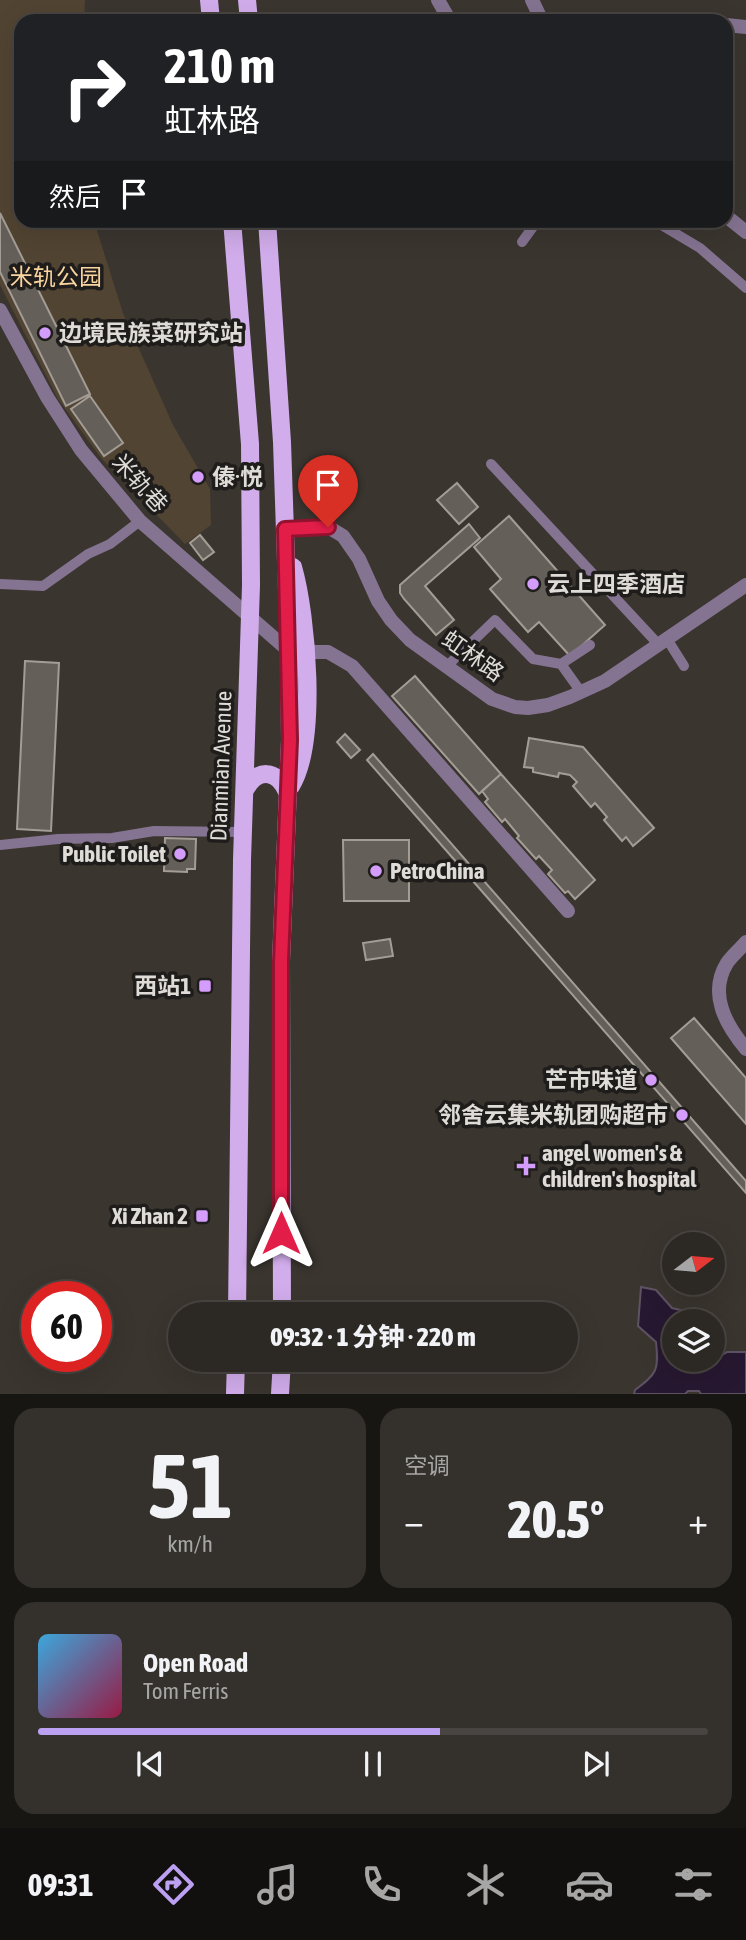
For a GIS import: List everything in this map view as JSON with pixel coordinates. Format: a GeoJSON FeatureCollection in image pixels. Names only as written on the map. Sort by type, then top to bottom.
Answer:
{"type":"FeatureCollection","features":[{"type":"Feature","properties":{"kind":"main road","name":"Dianmian Avenue"},"geometry":{"type":"LineString","coordinates":[[233,228],[250,444],[251,615],[243,832],[237,1302]]}},
{"type":"Feature","properties":{"kind":"main road"},"geometry":{"type":"LineString","coordinates":[[268,228],[286,536],[298,651],[287,792],[281,961],[282,1302]]}},
{"type":"Feature","properties":{"kind":"main road"},"geometry":{"type":"LineString","coordinates":[[245,790],[251,780],[261,774],[273,775],[283,782],[287,792]]}},
{"type":"Feature","properties":{"kind":"main road"},"geometry":{"type":"LineString","coordinates":[[236,1372],[236,1392]]}},
{"type":"Feature","properties":{"kind":"main road"},"geometry":{"type":"LineString","coordinates":[[282,1372],[282,1390]]}},
{"type":"Feature","properties":{"kind":"street","name":"米轨巷"},"geometry":{"type":"LineString","coordinates":[[0,310],[47,397],[81,450],[140,520],[251,615],[298,651]]}},
{"type":"Feature","properties":{"kind":"street","name":"虹林路"},"geometry":{"type":"LineString","coordinates":[[286,536],[318,526],[328,527],[343,536],[359,559],[370,586],[391,620],[410,640],[492,699],[515,707],[548,705],[605,681],[746,585]]}},
{"type":"Feature","properties":{"kind":"street"},"geometry":{"type":"LineString","coordinates":[[298,651],[328,652],[352,666],[568,911]]}},
{"type":"Feature","properties":{"kind":"street"},"geometry":{"type":"LineString","coordinates":[[746,942],[727,964],[719,985],[721,1010],[731,1032],[746,1049]]}},
{"type":"Feature","properties":{"kind":"lane"},"geometry":{"type":"LineString","coordinates":[[522,242],[532,228]]}},
{"type":"Feature","properties":{"kind":"lane"},"geometry":{"type":"LineString","coordinates":[[666,228],[700,248],[746,288]]}},
{"type":"Feature","properties":{"kind":"lane"},"geometry":{"type":"LineString","coordinates":[[491,464],[684,666]]}},
{"type":"Feature","properties":{"kind":"lane"},"geometry":{"type":"LineString","coordinates":[[0,584],[43,586],[52,582],[66,568],[110,544],[140,520]]}},
{"type":"Feature","properties":{"kind":"lane"},"geometry":{"type":"LineString","coordinates":[[447,666],[495,620],[533,659],[561,664],[590,645]]}},
{"type":"Feature","properties":{"kind":"lane"},"geometry":{"type":"LineString","coordinates":[[561,664],[581,692]]}},
{"type":"Feature","properties":{"kind":"lane"},"geometry":{"type":"LineString","coordinates":[[0,845],[58,839],[112,838],[155,831],[243,832]]}},
{"type":"Feature","properties":{"kind":"green space","name":"米轨公园"},"geometry":{"type":"Polygon","coordinates":[[[0,0],[85,0],[84,14],[14,14],[14,228],[96,228],[123,313],[173,425],[210,489],[211,525],[185,544],[101,458],[58,399],[0,285],[0,0]]]}},
{"type":"Feature","properties":{"kind":"shaded area"},"geometry":{"type":"Polygon","coordinates":[[[641,1287],[656,1290],[672,1308],[676,1309],[662,1309],[662,1372],[725,1372],[725,1353],[746,1352],[746,1394],[701,1394],[699,1391],[688,1391],[685,1394],[634,1394],[652,1375],[657,1359],[656,1342],[638,1326],[641,1287]]]}},
{"type":"Feature","properties":{"kind":"building","name":"边境民族菜研究站"},"geometry":{"type":"Polygon","coordinates":[[[0,213],[90,394],[66,406],[0,272],[0,213]]]}},
{"type":"Feature","properties":{"kind":"building"},"geometry":{"type":"Polygon","coordinates":[[[90,396],[123,443],[104,456],[71,409],[90,396]]]}},
{"type":"Feature","properties":{"kind":"building"},"geometry":{"type":"Polygon","coordinates":[[[457,483],[478,507],[459,524],[437,500],[457,483]]]}},
{"type":"Feature","properties":{"kind":"building","name":"云上四季酒店"},"geometry":{"type":"Polygon","coordinates":[[[509,516],[605,625],[570,656],[539,622],[528,632],[490,589],[501,579],[474,547],[509,516]]]}},
{"type":"Feature","properties":{"kind":"building"},"geometry":{"type":"Polygon","coordinates":[[[469,524],[480,538],[425,586],[454,620],[436,635],[404,599],[400,593],[400,585],[469,524]]]}},
{"type":"Feature","properties":{"kind":"building"},"geometry":{"type":"Polygon","coordinates":[[[200,535],[214,552],[203,560],[190,543],[200,535]]]}},
{"type":"Feature","properties":{"kind":"building"},"geometry":{"type":"Polygon","coordinates":[[[25,661],[59,663],[51,831],[17,829],[25,661]]]}},
{"type":"Feature","properties":{"kind":"building"},"geometry":{"type":"Polygon","coordinates":[[[415,676],[501,774],[479,794],[392,696],[415,676]]]}},
{"type":"Feature","properties":{"kind":"building"},"geometry":{"type":"Polygon","coordinates":[[[345,734],[360,750],[351,758],[337,742],[345,734]]]}},
{"type":"Feature","properties":{"kind":"building"},"geometry":{"type":"Polygon","coordinates":[[[529,738],[583,747],[654,828],[633,846],[626,837],[622,841],[604,820],[607,817],[595,803],[591,807],[573,786],[577,782],[570,775],[559,773],[558,777],[533,772],[533,768],[524,767],[529,738]]]}},
{"type":"Feature","properties":{"kind":"building"},"geometry":{"type":"Polygon","coordinates":[[[373,754],[746,1181],[746,1193],[367,760],[373,754]]]}},
{"type":"Feature","properties":{"kind":"building"},"geometry":{"type":"Polygon","coordinates":[[[501,774],[595,880],[575,899],[568,891],[565,893],[548,874],[552,870],[539,856],[536,859],[517,838],[519,836],[505,819],[502,822],[485,802],[488,799],[482,791],[501,774]]]}},
{"type":"Feature","properties":{"kind":"building","name":"Public Toilet"},"geometry":{"type":"Polygon","coordinates":[[[165,838],[196,839],[195,869],[187,869],[187,872],[164,871],[165,838]]]}},
{"type":"Feature","properties":{"kind":"building","name":"PetroChina"},"geometry":{"type":"Polygon","coordinates":[[[343,840],[409,840],[409,901],[344,901],[343,840]]]}},
{"type":"Feature","properties":{"kind":"building"},"geometry":{"type":"Polygon","coordinates":[[[390,939],[393,956],[366,960],[363,943],[390,939]]]}},
{"type":"Feature","properties":{"kind":"building"},"geometry":{"type":"Polygon","coordinates":[[[694,1018],[746,1078],[746,1124],[671,1038],[694,1018]]]}},
{"type":"Feature","properties":{"kind":"place","name":"边境民族菜研究站"},"geometry":{"type":"Point","coordinates":[45,333]}},
{"type":"Feature","properties":{"kind":"place","name":"傣·悦"},"geometry":{"type":"Point","coordinates":[198,477]}},
{"type":"Feature","properties":{"kind":"place","name":"云上四季酒店"},"geometry":{"type":"Point","coordinates":[533,584]}},
{"type":"Feature","properties":{"kind":"place","name":"Public Toilet"},"geometry":{"type":"Point","coordinates":[180,854]}},
{"type":"Feature","properties":{"kind":"place","name":"PetroChina"},"geometry":{"type":"Point","coordinates":[376,871]}},
{"type":"Feature","properties":{"kind":"place","name":"西站1"},"geometry":{"type":"Point","coordinates":[205,986]}},
{"type":"Feature","properties":{"kind":"place","name":"芒市味道"},"geometry":{"type":"Point","coordinates":[651,1080]}},
{"type":"Feature","properties":{"kind":"place","name":"邻舍云集米轨团购超市"},"geometry":{"type":"Point","coordinates":[682,1115]}},
{"type":"Feature","properties":{"kind":"place","name":"angel women's & children's hospital"},"geometry":{"type":"Point","coordinates":[526,1166]}},
{"type":"Feature","properties":{"kind":"place","name":"Xi Zhan 2"},"geometry":{"type":"Point","coordinates":[202,1216]}},
{"type":"Feature","properties":{"kind":"route"},"geometry":{"type":"LineString","coordinates":[[281,1233],[281,961],[290,740],[285,529],[328,527]]}}]}
